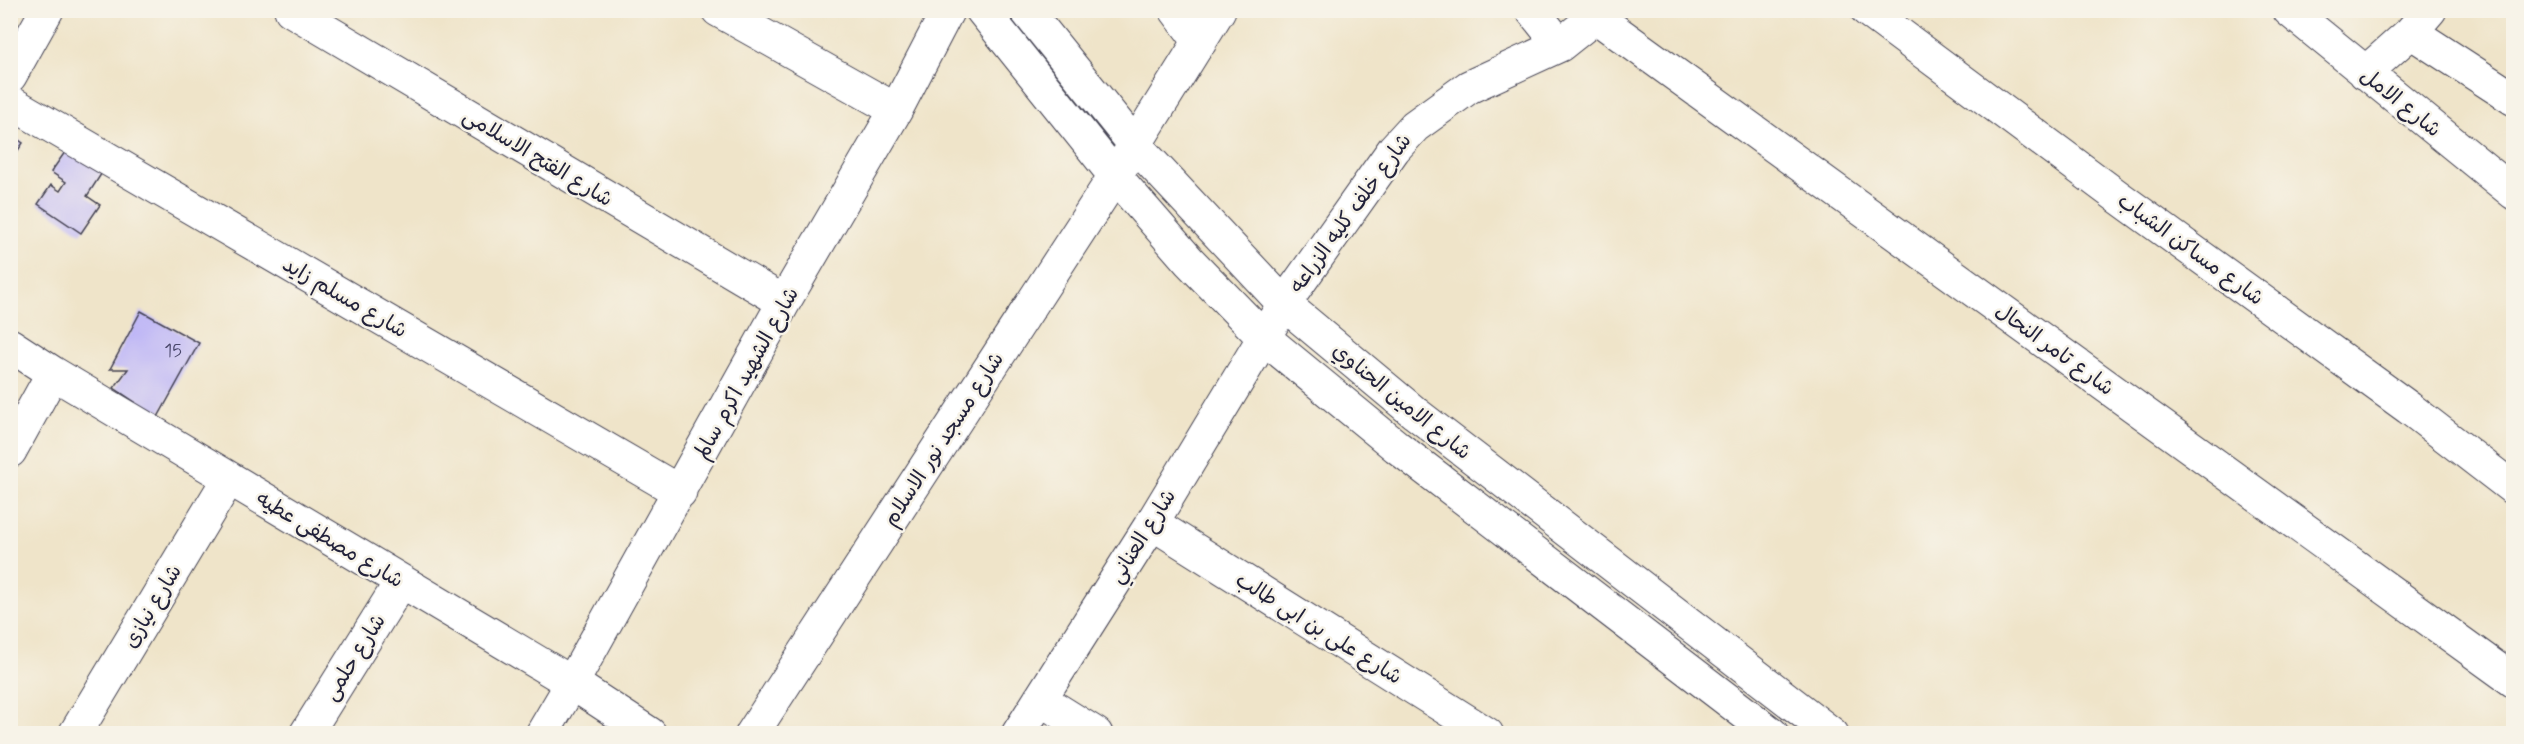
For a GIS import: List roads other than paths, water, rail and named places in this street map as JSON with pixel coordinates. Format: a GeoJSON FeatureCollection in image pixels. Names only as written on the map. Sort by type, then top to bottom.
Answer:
{"type":"FeatureCollection","features":[{"type":"Feature","properties":{"kind":"street"},"geometry":{"type":"LineString","coordinates":[[10,76],[47,10]]}},
{"type":"Feature","properties":{"kind":"street","name":"شارع الفتح الاسلامى"},"geometry":{"type":"LineString","coordinates":[[291,10],[784,302]]}},
{"type":"Feature","properties":{"kind":"street"},"geometry":{"type":"LineString","coordinates":[[718,10],[896,110]]}},
{"type":"Feature","properties":{"kind":"street","name":"شارع الشهيد اكرم سالم"},"geometry":{"type":"LineString","coordinates":[[542,734],[680,492],[784,302],[896,110],[948,10]]}},
{"type":"Feature","properties":{"kind":"street","name":"شارع الامين الحناوي"},"geometry":{"type":"LineString","coordinates":[[982,10],[1115,176],[1189,261],[1263,337],[1397,447],[1773,734]]}},
{"type":"Feature","properties":{"kind":"street","name":"شارع الامين الحناوي"},"geometry":{"type":"LineString","coordinates":[[1026,10],[1135,145],[1284,304],[1415,413],[1832,734]]}},
{"type":"Feature","properties":{"kind":"street"},"geometry":{"type":"LineString","coordinates":[[1176,10],[1200,42]]}},
{"type":"Feature","properties":{"kind":"street","name":"شارع مسجد نور الاسلام"},"geometry":{"type":"LineString","coordinates":[[752,734],[1135,145],[1219,10]]}},
{"type":"Feature","properties":{"kind":"street"},"geometry":{"type":"LineString","coordinates":[[1532,10],[1560,45]]}},
{"type":"Feature","properties":{"kind":"street","name":"شارع الامل"},"geometry":{"type":"LineString","coordinates":[[2289,10],[2514,193]]}},
{"type":"Feature","properties":{"kind":"street","name":"شارع خلف كليه الزراعه"},"geometry":{"type":"LineString","coordinates":[[1263,337],[1394,149],[1415,126],[1469,87],[1560,45],[1600,14]]}},
{"type":"Feature","properties":{"kind":"street","name":"شارع تامر النحال"},"geometry":{"type":"LineString","coordinates":[[1600,14],[2514,681]]}},
{"type":"Feature","properties":{"kind":"street","name":"شارع مساكن الشباب"},"geometry":{"type":"LineString","coordinates":[[1885,15],[2118,196],[2409,408],[2514,489]]}},
{"type":"Feature","properties":{"kind":"street"},"geometry":{"type":"LineString","coordinates":[[2365,73],[2421,21],[2514,99]]}},
{"type":"Feature","properties":{"kind":"street","name":"شارع مسلم زايد"},"geometry":{"type":"LineString","coordinates":[[10,102],[680,492]]}},
{"type":"Feature","properties":{"kind":"street","name":"شارع العناني"},"geometry":{"type":"LineString","coordinates":[[1018,734],[1152,523],[1263,337]]}},
{"type":"Feature","properties":{"kind":"street","name":"شارع مصطفى عطيه"},"geometry":{"type":"LineString","coordinates":[[10,345],[53,373],[572,683],[650,734]]}},
{"type":"Feature","properties":{"kind":"street"},"geometry":{"type":"LineString","coordinates":[[10,452],[53,373]]}},
{"type":"Feature","properties":{"kind":"street","name":"شارع نيازى"},"geometry":{"type":"LineString","coordinates":[[75,734],[229,478]]}},
{"type":"Feature","properties":{"kind":"street","name":"شارع على بن ابى طالب"},"geometry":{"type":"LineString","coordinates":[[1152,523],[1487,734]]}},
{"type":"Feature","properties":{"kind":"street","name":"شارع حلمى"},"geometry":{"type":"LineString","coordinates":[[306,734],[401,582]]}},
{"type":"Feature","properties":{"kind":"street"},"geometry":{"type":"LineString","coordinates":[[1040,699],[1096,734]]}}]}
